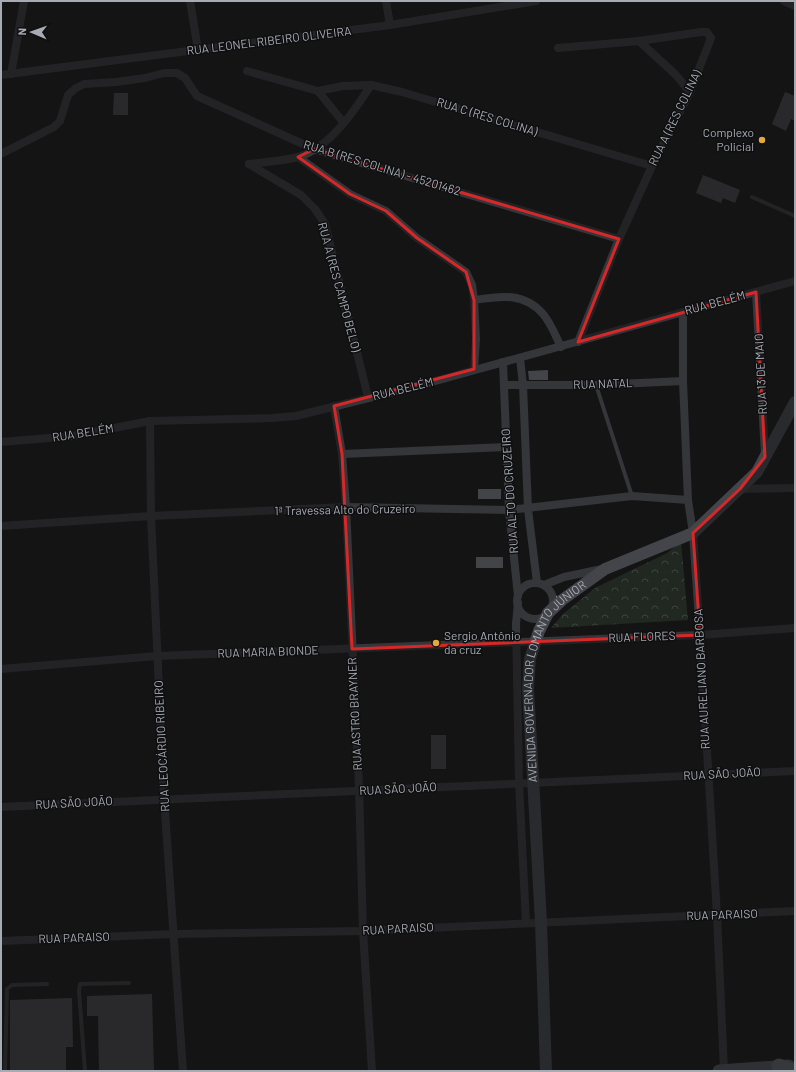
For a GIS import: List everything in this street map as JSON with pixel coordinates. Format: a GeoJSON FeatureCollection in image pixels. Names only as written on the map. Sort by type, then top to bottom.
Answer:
{"type":"FeatureCollection","features":[{"type":"Feature","properties":{"kind":"highway"},"geometry":{"type":"LineString","coordinates":[[779,1066],[793,1071]]}},
{"type":"Feature","properties":{"kind":"main road","name":"AVENIDA GOVERNADOR LOMANTO JÚNIOR"},"geometry":{"type":"LineString","coordinates":[[546,1071],[541,922],[528,688],[530,659],[536,642],[548,613],[562,600],[605,569],[693,533],[757,472],[795,402]]}},
{"type":"Feature","properties":{"kind":"main road"},"geometry":{"type":"LineString","coordinates":[[721,1071],[795,1066]]}},
{"type":"Feature","properties":{"kind":"street"},"geometry":{"type":"LineString","coordinates":[[11,74],[24,1]]}},
{"type":"Feature","properties":{"kind":"street"},"geometry":{"type":"LineString","coordinates":[[190,1],[198,50]]}},
{"type":"Feature","properties":{"kind":"street"},"geometry":{"type":"LineString","coordinates":[[386,1],[390,25]]}},
{"type":"Feature","properties":{"kind":"street","name":"RUA LEONEL RIBEIRO OLIVEIRA"},"geometry":{"type":"LineString","coordinates":[[1,75],[390,25],[536,1]]}},
{"type":"Feature","properties":{"kind":"street"},"geometry":{"type":"LineString","coordinates":[[784,1],[795,6]]}},
{"type":"Feature","properties":{"kind":"street","name":"RUA A (RES COLINA)"},"geometry":{"type":"LineString","coordinates":[[558,48],[640,41],[701,32],[710,34],[711,38],[690,92],[652,166],[619,239],[578,342]]}},
{"type":"Feature","properties":{"kind":"street"},"geometry":{"type":"LineString","coordinates":[[640,41],[675,74],[690,92]]}},
{"type":"Feature","properties":{"kind":"street"},"geometry":{"type":"LineString","coordinates":[[247,71],[318,91],[343,122]]}},
{"type":"Feature","properties":{"kind":"street","name":"RUA B (RES COLINA) - 45201462"},"geometry":{"type":"LineString","coordinates":[[1,154],[54,127],[60,121],[68,95],[76,88],[84,84],[136,80],[164,73],[177,73],[185,78],[197,96],[314,149],[619,239]]}},
{"type":"Feature","properties":{"kind":"street"},"geometry":{"type":"LineString","coordinates":[[371,85],[329,138],[314,149],[298,157],[350,194],[386,211],[417,238],[466,272],[472,285],[474,300],[476,339],[474,369]]}},
{"type":"Feature","properties":{"kind":"street","name":"RUA C (RES COLINA)"},"geometry":{"type":"LineString","coordinates":[[318,91],[343,86],[371,85],[402,92],[652,166]]}},
{"type":"Feature","properties":{"kind":"street","name":"RUA A (RES CAMPO BELO)"},"geometry":{"type":"LineString","coordinates":[[298,157],[249,164],[301,195],[316,208],[325,224],[368,397]]}},
{"type":"Feature","properties":{"kind":"street","name":"RUA BELÉM"},"geometry":{"type":"LineString","coordinates":[[1,442],[73,436],[150,421],[296,416],[368,397],[422,385],[474,369],[562,347],[795,281]]}},
{"type":"Feature","properties":{"kind":"street","name":"RUA 13 DE MAIO"},"geometry":{"type":"LineString","coordinates":[[756,292],[766,457]]}},
{"type":"Feature","properties":{"kind":"street"},"geometry":{"type":"LineString","coordinates":[[474,300],[495,297],[517,297],[544,315],[562,347]]}},
{"type":"Feature","properties":{"kind":"street","name":"RUA AURELIANO BARBOSA"},"geometry":{"type":"LineString","coordinates":[[682,312],[683,381],[688,500],[693,533],[717,915],[721,1071]]}},
{"type":"Feature","properties":{"kind":"street","name":"RUA ALTO DO CRUZEIRO"},"geometry":{"type":"LineString","coordinates":[[520,358],[523,386],[528,509],[540,584]]}},
{"type":"Feature","properties":{"kind":"street","name":"RUA ALTO DO CRUZEIRO"},"geometry":{"type":"LineString","coordinates":[[503,362],[509,510],[518,600],[516,624],[519,783],[526,922]]}},
{"type":"Feature","properties":{"kind":"street","name":"RUA NATAL"},"geometry":{"type":"LineString","coordinates":[[523,386],[596,385],[683,381]]}},
{"type":"Feature","properties":{"kind":"street"},"geometry":{"type":"LineString","coordinates":[[505,385],[523,386]]}},
{"type":"Feature","properties":{"kind":"street","name":"RUA ASTRO BRAYNER"},"geometry":{"type":"LineString","coordinates":[[334,406],[342,454],[346,507],[359,790],[363,931],[372,1071]]}},
{"type":"Feature","properties":{"kind":"street","name":"RUA LEOCÁRDIO RIBEIRO"},"geometry":{"type":"LineString","coordinates":[[150,421],[151,516],[164,799],[183,1071]]}},
{"type":"Feature","properties":{"kind":"street"},"geometry":{"type":"LineString","coordinates":[[342,454],[506,447]]}},
{"type":"Feature","properties":{"kind":"street"},"geometry":{"type":"LineString","coordinates":[[740,489],[795,488]]}},
{"type":"Feature","properties":{"kind":"street","name":"1ª Travessa Alto do Cruzeiro"},"geometry":{"type":"LineString","coordinates":[[1,526],[151,516],[346,507],[509,510],[632,496],[688,500]]}},
{"type":"Feature","properties":{"kind":"street"},"geometry":{"type":"LineString","coordinates":[[540,584],[548,589],[552,598],[551,609],[543,617],[530,618],[520,609],[518,600],[523,588],[527,585],[540,584],[564,577],[605,569]]}},
{"type":"Feature","properties":{"kind":"street","name":"RUA FLORES"},"geometry":{"type":"LineString","coordinates":[[536,642],[700,635],[795,628]]}},
{"type":"Feature","properties":{"kind":"street","name":"RUA MARIA BIONDE"},"geometry":{"type":"LineString","coordinates":[[1,669],[157,656],[536,642]]}},
{"type":"Feature","properties":{"kind":"street","name":"RUA SÃO JOÃO"},"geometry":{"type":"LineString","coordinates":[[1,807],[795,771]]}},
{"type":"Feature","properties":{"kind":"street","name":"RUA PARAISO"},"geometry":{"type":"LineString","coordinates":[[1,941],[174,934],[363,931],[526,922],[795,911]]}},
{"type":"Feature","properties":{"kind":"lane"},"geometry":{"type":"LineString","coordinates":[[752,197],[795,216]]}},
{"type":"Feature","properties":{"kind":"lane"},"geometry":{"type":"LineString","coordinates":[[596,385],[632,496]]}},
{"type":"Feature","properties":{"kind":"lane"},"geometry":{"type":"LineString","coordinates":[[85,1071],[78,991],[80,984],[129,982]]}},
{"type":"Feature","properties":{"kind":"lane"},"geometry":{"type":"LineString","coordinates":[[5,1071],[7,989],[12,985],[47,984]]}},
{"type":"Feature","properties":{"kind":"highlighted area"},"geometry":{"type":"Polygon","coordinates":[[[314,149],[619,239],[578,342],[756,292],[765,457],[740,489],[693,533],[700,635],[352,649],[342,454],[334,406],[474,369],[474,300],[466,272],[417,238],[386,211],[350,194],[298,157],[314,149]]]}},
{"type":"Feature","properties":{"kind":"green space"},"geometry":{"type":"Polygon","coordinates":[[[681,541],[688,620],[551,628],[563,614],[595,588],[667,553],[681,541]]]}},
{"type":"Feature","properties":{"kind":"building"},"geometry":{"type":"Polygon","coordinates":[[[785,92],[795,96],[795,121],[791,119],[786,131],[772,124],[785,92]]]}},
{"type":"Feature","properties":{"kind":"building"},"geometry":{"type":"Polygon","coordinates":[[[114,93],[128,93],[128,115],[113,115],[114,93]]]}},
{"type":"Feature","properties":{"kind":"building"},"geometry":{"type":"Polygon","coordinates":[[[703,175],[740,190],[735,203],[723,198],[721,203],[696,193],[703,175]]]}},
{"type":"Feature","properties":{"kind":"building"},"geometry":{"type":"Polygon","coordinates":[[[548,370],[548,380],[529,380],[528,371],[548,370]]]}},
{"type":"Feature","properties":{"kind":"building"},"geometry":{"type":"Polygon","coordinates":[[[478,489],[501,489],[501,499],[478,499],[478,489]]]}},
{"type":"Feature","properties":{"kind":"building"},"geometry":{"type":"Polygon","coordinates":[[[476,557],[503,557],[503,568],[476,568],[476,557]]]}},
{"type":"Feature","properties":{"kind":"building"},"geometry":{"type":"Polygon","coordinates":[[[431,735],[446,735],[446,769],[431,769],[431,735]]]}},
{"type":"Feature","properties":{"kind":"building"},"geometry":{"type":"Polygon","coordinates":[[[152,994],[154,1071],[99,1071],[98,1016],[87,1016],[87,996],[152,994]]]}},
{"type":"Feature","properties":{"kind":"building"},"geometry":{"type":"Polygon","coordinates":[[[72,998],[73,1047],[66,1047],[66,1071],[10,1071],[10,1000],[72,998]]]}},
{"type":"Feature","properties":{"kind":"place","name":"Complexo Policial"},"geometry":{"type":"Point","coordinates":[762,140]}},
{"type":"Feature","properties":{"kind":"place","name":"Sergio Antônio da cruz"},"geometry":{"type":"Point","coordinates":[436,643]}}]}
